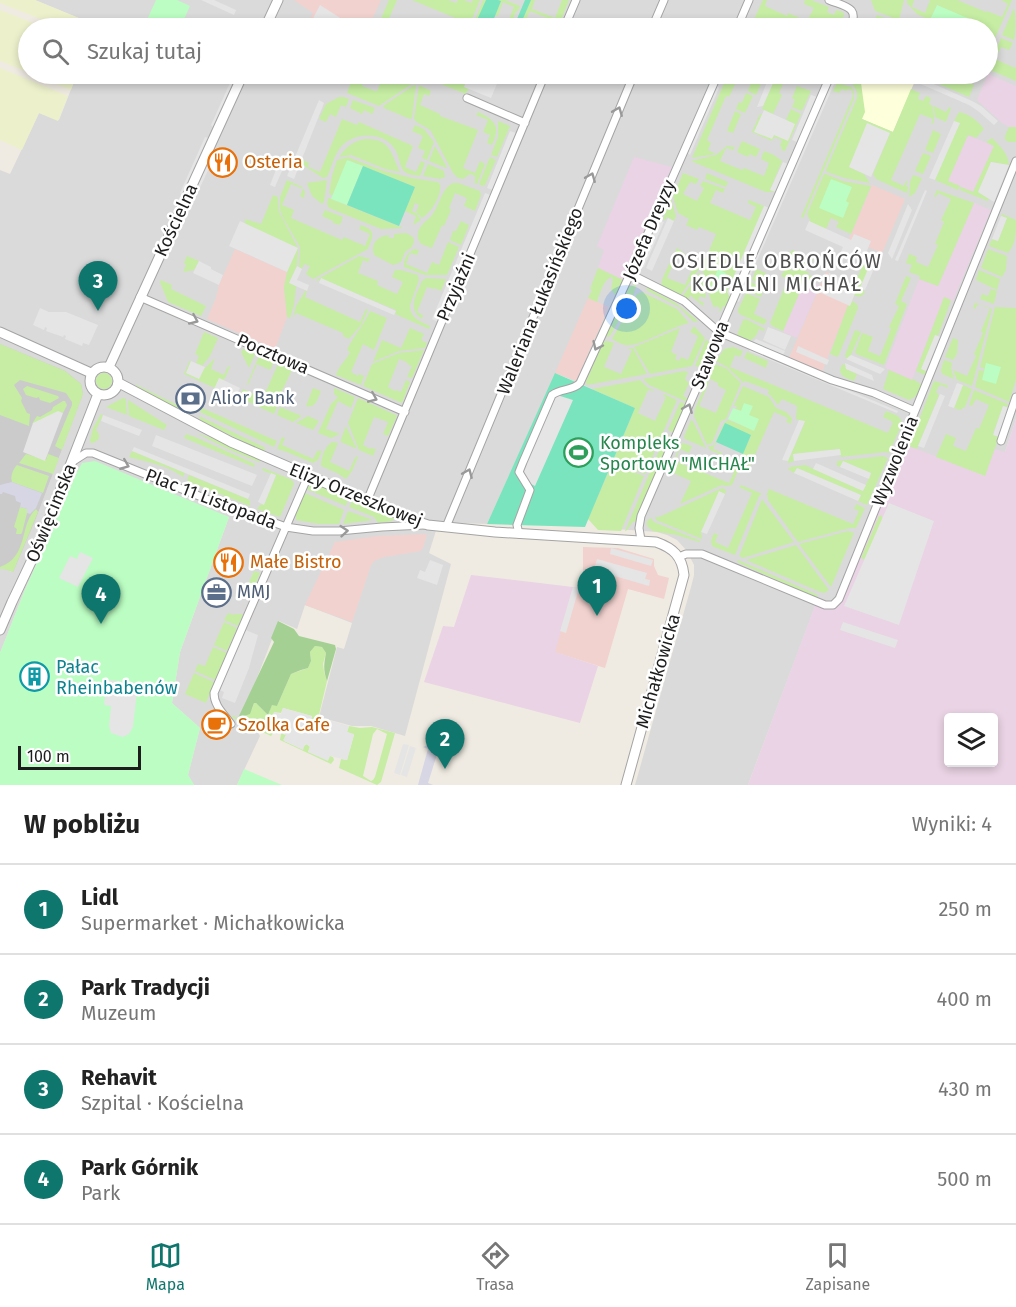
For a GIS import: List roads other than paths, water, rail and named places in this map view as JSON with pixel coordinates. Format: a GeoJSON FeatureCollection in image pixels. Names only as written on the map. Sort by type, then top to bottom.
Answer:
{"type":"FeatureCollection","features":[{"type":"Feature","properties":{"kind":"street"},"geometry":{"type":"LineString","coordinates":[[270,18],[278,0]]}},
{"type":"Feature","properties":{"kind":"street"},"geometry":{"type":"LineString","coordinates":[[568,18],[576,0]]}},
{"type":"Feature","properties":{"kind":"street"},"geometry":{"type":"LineString","coordinates":[[656,18],[664,0]]}},
{"type":"Feature","properties":{"kind":"street"},"geometry":{"type":"LineString","coordinates":[[741,18],[749,0]]}},
{"type":"Feature","properties":{"kind":"street"},"geometry":{"type":"LineString","coordinates":[[829,0],[851,10],[854,18]]}},
{"type":"Feature","properties":{"kind":"street","name":"Kościelna"},"geometry":{"type":"LineString","coordinates":[[109,367],[238,84]]}},
{"type":"Feature","properties":{"kind":"street","name":"Przyjaźni"},"geometry":{"type":"LineString","coordinates":[[367,501],[541,84]]}},
{"type":"Feature","properties":{"kind":"street","name":"Waleriana Łukasińskiego"},"geometry":{"type":"LineString","coordinates":[[446,527],[630,84]]}},
{"type":"Feature","properties":{"kind":"street","name":"Józefa Dreyzy"},"geometry":{"type":"LineString","coordinates":[[519,534],[517,525],[530,490],[519,472],[551,397],[556,392],[579,385],[713,84]]}},
{"type":"Feature","properties":{"kind":"street","name":"Stawowa"},"geometry":{"type":"LineString","coordinates":[[641,540],[639,528],[641,516],[827,84]]}},
{"type":"Feature","properties":{"kind":"street"},"geometry":{"type":"LineString","coordinates":[[467,98],[525,123]]}},
{"type":"Feature","properties":{"kind":"street","name":"Wyzwolenia"},"geometry":{"type":"LineString","coordinates":[[679,557],[686,554],[702,554],[825,605],[833,605],[842,595],[1016,161]]}},
{"type":"Feature","properties":{"kind":"street"},"geometry":{"type":"LineString","coordinates":[[630,274],[684,301],[719,332],[832,380],[874,393],[915,411]]}},
{"type":"Feature","properties":{"kind":"street","name":"Pocztowa"},"geometry":{"type":"LineString","coordinates":[[140,297],[405,412]]}},
{"type":"Feature","properties":{"kind":"street"},"geometry":{"type":"LineString","coordinates":[[0,332],[91,373]]}},
{"type":"Feature","properties":{"kind":"street"},"geometry":{"type":"LineString","coordinates":[[101,366],[109,367],[117,374],[119,383],[109,394],[98,394],[90,385],[91,373],[101,366]]}},
{"type":"Feature","properties":{"kind":"street","name":"Elizy Orzeszkowej"},"geometry":{"type":"LineString","coordinates":[[119,383],[231,442],[428,525],[519,534],[641,540],[665,545],[679,557]]}},
{"type":"Feature","properties":{"kind":"street","name":"Oświęcimska"},"geometry":{"type":"LineString","coordinates":[[0,630],[39,546],[98,394]]}},
{"type":"Feature","properties":{"kind":"street"},"geometry":{"type":"LineString","coordinates":[[1001,441],[1016,397]]}},
{"type":"Feature","properties":{"kind":"street","name":"Plac 11 Listopada"},"geometry":{"type":"LineString","coordinates":[[72,462],[86,453],[93,453],[241,513],[286,527],[327,532],[428,525]]}},
{"type":"Feature","properties":{"kind":"street"},"geometry":{"type":"LineString","coordinates":[[231,724],[216,705],[214,693],[308,476]]}},
{"type":"Feature","properties":{"kind":"street","name":"Michałkowicka"},"geometry":{"type":"LineString","coordinates":[[626,785],[682,585],[683,565],[679,557]]}},
{"type":"Feature","properties":{"kind":"place","name":"Osteria"},"geometry":{"type":"Point","coordinates":[223,162]}},
{"type":"Feature","properties":{"kind":"place","name":"Rehavit"},"geometry":{"type":"Point","coordinates":[98,311]}},
{"type":"Feature","properties":{"kind":"place","name":"Alior Bank"},"geometry":{"type":"Point","coordinates":[190,398]}},
{"type":"Feature","properties":{"kind":"place","name":"Kompleks Sportowy \"MICHAŁ\""},"geometry":{"type":"Point","coordinates":[579,453]}},
{"type":"Feature","properties":{"kind":"place","name":"Małe Bistro"},"geometry":{"type":"Point","coordinates":[229,562]}},
{"type":"Feature","properties":{"kind":"place","name":"MMJ"},"geometry":{"type":"Point","coordinates":[216,592]}},
{"type":"Feature","properties":{"kind":"place","name":"Lidl"},"geometry":{"type":"Point","coordinates":[597,616]}},
{"type":"Feature","properties":{"kind":"place","name":"Park Górnik"},"geometry":{"type":"Point","coordinates":[101,624]}},
{"type":"Feature","properties":{"kind":"place","name":"Pałac Rheinbabenów"},"geometry":{"type":"Point","coordinates":[35,677]}},
{"type":"Feature","properties":{"kind":"place","name":"Szolka Cafe"},"geometry":{"type":"Point","coordinates":[217,725]}},
{"type":"Feature","properties":{"kind":"place","name":"Park Tradycji"},"geometry":{"type":"Point","coordinates":[445,769]}},
{"type":"Feature","properties":{"kind":"district","name":"OSIEDLE OBROŃCÓW KOPALNI MICHAŁ"},"geometry":{"type":"Point","coordinates":[777,272]}}]}
